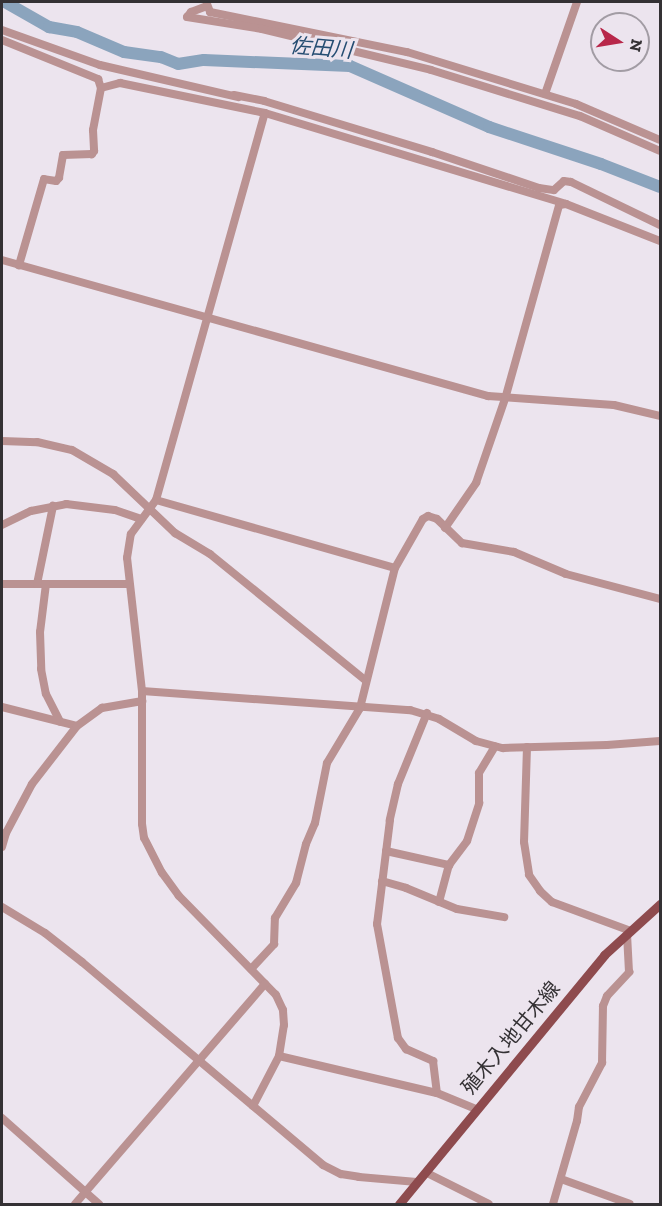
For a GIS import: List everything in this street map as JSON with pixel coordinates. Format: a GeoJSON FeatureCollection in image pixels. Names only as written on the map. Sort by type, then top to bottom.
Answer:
{"type":"FeatureCollection","features":[{"type":"Feature","properties":{"kind":"main road","name":"殖木入地甘木線"},"geometry":{"type":"LineString","coordinates":[[399,1204],[427,1173],[476,1109],[604,955],[660,904]]}},
{"type":"Feature","properties":{"kind":"street"},"geometry":{"type":"LineString","coordinates":[[545,94],[578,2]]}},
{"type":"Feature","properties":{"kind":"street"},"geometry":{"type":"LineString","coordinates":[[660,140],[618,120],[545,94],[407,52],[210,12],[207,4],[191,12],[187,17],[262,28],[431,70],[580,116],[660,150]]}},
{"type":"Feature","properties":{"kind":"street"},"geometry":{"type":"LineString","coordinates":[[2,30],[100,65],[264,101],[432,152],[539,188],[554,190],[566,204]]}},
{"type":"Feature","properties":{"kind":"street"},"geometry":{"type":"LineString","coordinates":[[2,40],[98,79],[101,88],[93,130],[94,151],[92,154],[63,155],[59,178],[56,181],[44,179],[19,265]]}},
{"type":"Feature","properties":{"kind":"street"},"geometry":{"type":"LineString","coordinates":[[101,88],[120,83],[265,113],[566,204],[660,241]]}},
{"type":"Feature","properties":{"kind":"street"},"geometry":{"type":"LineString","coordinates":[[234,95],[265,113]]}},
{"type":"Feature","properties":{"kind":"street"},"geometry":{"type":"LineString","coordinates":[[253,1106],[279,1056],[284,1025],[283,1010],[276,995],[179,896],[152,856],[142,824],[142,701],[129,584],[129,544],[141,519],[156,500],[265,113]]}},
{"type":"Feature","properties":{"kind":"street"},"geometry":{"type":"LineString","coordinates":[[554,190],[564,182],[571,182],[660,225]]}},
{"type":"Feature","properties":{"kind":"street"},"geometry":{"type":"LineString","coordinates":[[445,528],[476,483],[505,399],[559,205],[566,204]]}},
{"type":"Feature","properties":{"kind":"street"},"geometry":{"type":"LineString","coordinates":[[2,260],[505,399],[614,405],[660,416]]}},
{"type":"Feature","properties":{"kind":"street"},"geometry":{"type":"LineString","coordinates":[[2,441],[37,442],[72,450],[113,474],[175,533],[210,554],[366,681]]}},
{"type":"Feature","properties":{"kind":"street"},"geometry":{"type":"LineString","coordinates":[[156,500],[395,568]]}},
{"type":"Feature","properties":{"kind":"street"},"geometry":{"type":"LineString","coordinates":[[2,525],[53,506],[66,504],[115,510],[141,519]]}},
{"type":"Feature","properties":{"kind":"street"},"geometry":{"type":"LineString","coordinates":[[37,584],[53,506]]}},
{"type":"Feature","properties":{"kind":"street"},"geometry":{"type":"LineString","coordinates":[[251,969],[274,944],[275,918],[296,883],[306,844],[315,823],[327,763],[360,708],[395,568],[425,517],[432,517],[462,543],[514,552],[566,574],[660,599]]}},
{"type":"Feature","properties":{"kind":"street"},"geometry":{"type":"LineString","coordinates":[[2,584],[129,584]]}},
{"type":"Feature","properties":{"kind":"street"},"geometry":{"type":"LineString","coordinates":[[46,584],[40,632],[41,669],[46,694],[60,722]]}},
{"type":"Feature","properties":{"kind":"street"},"geometry":{"type":"LineString","coordinates":[[141,691],[427,713],[476,741],[495,746],[527,747],[660,741]]}},
{"type":"Feature","properties":{"kind":"street"},"geometry":{"type":"LineString","coordinates":[[2,847],[6,833],[32,784],[77,726],[102,708],[142,701]]}},
{"type":"Feature","properties":{"kind":"street"},"geometry":{"type":"LineString","coordinates":[[2,707],[77,726]]}},
{"type":"Feature","properties":{"kind":"street"},"geometry":{"type":"LineString","coordinates":[[427,713],[398,784],[386,851],[377,924],[398,1038],[406,1049],[433,1061],[437,1093]]}},
{"type":"Feature","properties":{"kind":"street"},"geometry":{"type":"LineString","coordinates":[[439,902],[449,865],[467,841],[479,803],[477,778],[495,746]]}},
{"type":"Feature","properties":{"kind":"street"},"geometry":{"type":"LineString","coordinates":[[527,747],[524,842],[529,875],[540,891],[552,902],[629,933],[629,972],[607,996],[603,1006],[602,1063],[579,1107],[553,1204]]}},
{"type":"Feature","properties":{"kind":"street"},"geometry":{"type":"LineString","coordinates":[[386,851],[449,865]]}},
{"type":"Feature","properties":{"kind":"street"},"geometry":{"type":"LineString","coordinates":[[382,881],[457,909],[504,917]]}},
{"type":"Feature","properties":{"kind":"street"},"geometry":{"type":"LineString","coordinates":[[2,907],[45,933],[323,1165],[341,1174],[417,1182]]}},
{"type":"Feature","properties":{"kind":"street"},"geometry":{"type":"LineString","coordinates":[[75,1204],[265,984]]}},
{"type":"Feature","properties":{"kind":"street"},"geometry":{"type":"LineString","coordinates":[[279,1056],[437,1093],[439,1096],[476,1109]]}},
{"type":"Feature","properties":{"kind":"street"},"geometry":{"type":"LineString","coordinates":[[2,1118],[99,1204]]}},
{"type":"Feature","properties":{"kind":"street"},"geometry":{"type":"LineString","coordinates":[[427,1173],[489,1204]]}},
{"type":"Feature","properties":{"kind":"street"},"geometry":{"type":"LineString","coordinates":[[561,1179],[630,1204]]}},
{"type":"Feature","properties":{"kind":"waterway","name":"佐田川"},"geometry":{"type":"LineString","coordinates":[[5,2],[49,27],[77,32],[124,52],[161,57],[178,64],[204,60],[350,66],[489,127],[601,164],[660,187]]}}]}
